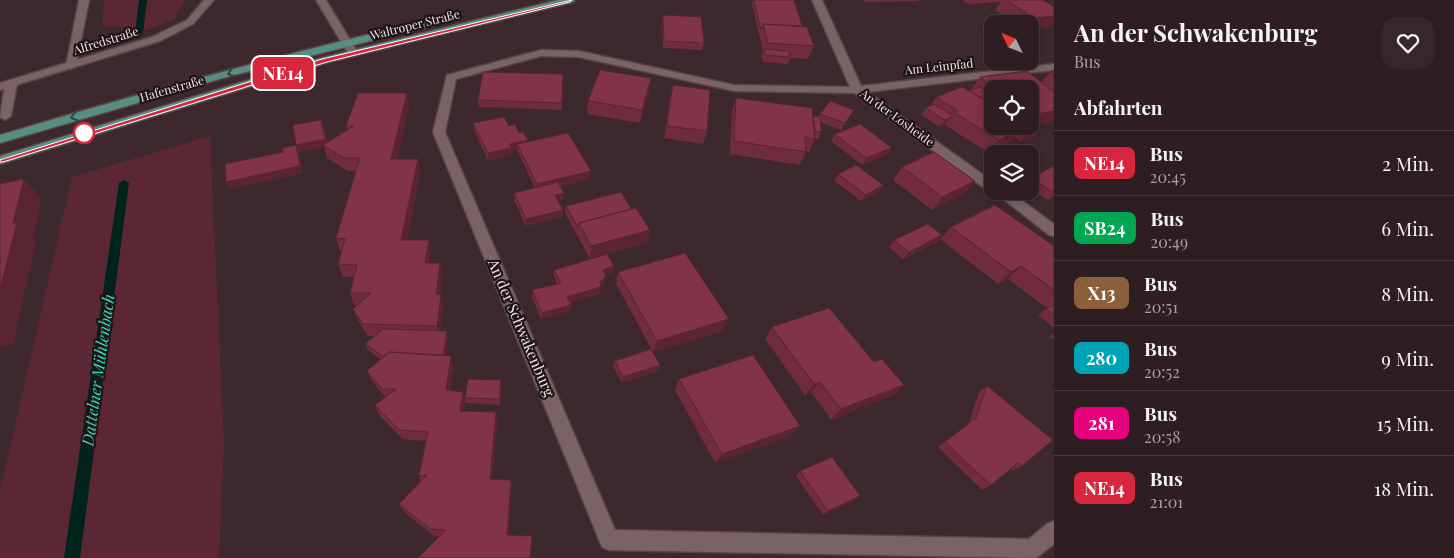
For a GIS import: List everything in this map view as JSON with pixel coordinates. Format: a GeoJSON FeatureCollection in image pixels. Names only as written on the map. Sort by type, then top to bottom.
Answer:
{"type":"FeatureCollection","features":[{"type":"Feature","properties":{"kind":"main road","name":"Waltroper Straße"},"geometry":{"type":"LineString","coordinates":[[345,41],[535,0]]}},
{"type":"Feature","properties":{"kind":"main road","name":"Waltroper Straße"},"geometry":{"type":"LineString","coordinates":[[353,53],[570,0]]}},
{"type":"Feature","properties":{"kind":"main road","name":"Hafenstraße"},"geometry":{"type":"LineString","coordinates":[[0,139],[345,41]]}},
{"type":"Feature","properties":{"kind":"main road","name":"Hafenstraße"},"geometry":{"type":"LineString","coordinates":[[0,160],[80,134],[353,53]]}},
{"type":"Feature","properties":{"kind":"street"},"geometry":{"type":"LineString","coordinates":[[71,66],[84,0]]}},
{"type":"Feature","properties":{"kind":"street","name":"Alfredstraße"},"geometry":{"type":"LineString","coordinates":[[5,85],[156,39],[190,22],[209,0]]}},
{"type":"Feature","properties":{"kind":"street"},"geometry":{"type":"LineString","coordinates":[[321,0],[353,53]]}},
{"type":"Feature","properties":{"kind":"street","name":"An der Losheide"},"geometry":{"type":"LineString","coordinates":[[817,0],[857,90],[984,180]]}},
{"type":"Feature","properties":{"kind":"street","name":"An der Schwakenburg"},"geometry":{"type":"LineString","coordinates":[[857,90],[734,88],[579,54],[541,53],[451,77],[439,132],[609,540],[1033,549],[1054,530]]}},
{"type":"Feature","properties":{"kind":"street","name":"Am Leinpfad"},"geometry":{"type":"LineString","coordinates":[[857,90],[1054,67]]}},
{"type":"Feature","properties":{"kind":"street"},"geometry":{"type":"LineString","coordinates":[[5,85],[5,116]]}},
{"type":"Feature","properties":{"kind":"street"},"geometry":{"type":"LineString","coordinates":[[1011,200],[1054,231]]}},
{"type":"Feature","properties":{"kind":"shaded area"},"geometry":{"type":"Polygon","coordinates":[[[104,0],[185,0],[173,20],[129,37],[130,28],[102,26],[104,0]]]}},
{"type":"Feature","properties":{"kind":"shaded area"},"geometry":{"type":"Polygon","coordinates":[[[210,136],[224,444],[219,558],[0,558],[0,491],[72,177],[210,136]]]}},
{"type":"Feature","properties":{"kind":"building"},"geometry":{"type":"Polygon","coordinates":[[[754,0],[794,0],[802,26],[763,24],[761,30],[754,0]]]}},
{"type":"Feature","properties":{"kind":"building"},"geometry":{"type":"Polygon","coordinates":[[[1006,0],[1043,0],[1054,7],[1054,16],[1039,18],[1039,15],[1029,15],[1006,0]]]}},
{"type":"Feature","properties":{"kind":"building"},"geometry":{"type":"Polygon","coordinates":[[[663,15],[701,17],[704,43],[664,41],[663,15]]]}},
{"type":"Feature","properties":{"kind":"building"},"geometry":{"type":"Polygon","coordinates":[[[763,24],[807,27],[814,46],[768,43],[763,24]]]}},
{"type":"Feature","properties":{"kind":"building"},"geometry":{"type":"Polygon","coordinates":[[[764,49],[788,51],[790,57],[765,55],[764,49]]]}},
{"type":"Feature","properties":{"kind":"building"},"geometry":{"type":"Polygon","coordinates":[[[600,70],[651,78],[642,110],[588,101],[600,70]]]}},
{"type":"Feature","properties":{"kind":"building"},"geometry":{"type":"Polygon","coordinates":[[[1027,71],[1039,80],[984,80],[980,77],[1027,71]]]}},
{"type":"Feature","properties":{"kind":"building"},"geometry":{"type":"Polygon","coordinates":[[[483,72],[563,74],[562,103],[478,100],[483,72]]]}},
{"type":"Feature","properties":{"kind":"building"},"geometry":{"type":"Polygon","coordinates":[[[1039,80],[1054,92],[1054,111],[1039,114],[1039,80]]]}},
{"type":"Feature","properties":{"kind":"building"},"geometry":{"type":"Polygon","coordinates":[[[673,85],[710,90],[707,131],[667,126],[673,85]]]}},
{"type":"Feature","properties":{"kind":"building"},"geometry":{"type":"Polygon","coordinates":[[[962,87],[984,99],[984,131],[954,112],[957,110],[936,97],[962,87]]]}},
{"type":"Feature","properties":{"kind":"building"},"geometry":{"type":"Polygon","coordinates":[[[980,87],[984,90],[984,99],[969,91],[980,87]]]}},
{"type":"Feature","properties":{"kind":"building"},"geometry":{"type":"Polygon","coordinates":[[[358,93],[407,93],[391,159],[418,159],[401,240],[429,240],[425,263],[440,263],[436,294],[441,294],[437,326],[363,324],[353,309],[371,293],[350,293],[357,265],[338,264],[345,239],[336,238],[360,158],[344,158],[323,145],[354,126],[346,126],[358,93]]]}},
{"type":"Feature","properties":{"kind":"building"},"geometry":{"type":"Polygon","coordinates":[[[736,98],[812,108],[815,139],[805,137],[806,152],[734,141],[736,98]]]}},
{"type":"Feature","properties":{"kind":"building"},"geometry":{"type":"Polygon","coordinates":[[[830,101],[854,110],[845,123],[820,114],[830,101]]]}},
{"type":"Feature","properties":{"kind":"building"},"geometry":{"type":"Polygon","coordinates":[[[934,104],[952,115],[950,118],[945,120],[926,108],[934,104]]]}},
{"type":"Feature","properties":{"kind":"building"},"geometry":{"type":"Polygon","coordinates":[[[813,116],[820,117],[821,132],[815,131],[813,116]]]}},
{"type":"Feature","properties":{"kind":"building"},"geometry":{"type":"Polygon","coordinates":[[[504,117],[509,126],[515,124],[519,133],[523,132],[528,140],[510,144],[512,148],[488,153],[473,123],[504,117]]]}},
{"type":"Feature","properties":{"kind":"building"},"geometry":{"type":"Polygon","coordinates":[[[321,120],[325,139],[296,145],[293,125],[321,120]]]}},
{"type":"Feature","properties":{"kind":"building"},"geometry":{"type":"Polygon","coordinates":[[[860,124],[892,148],[866,158],[835,134],[860,124]]]}},
{"type":"Feature","properties":{"kind":"building"},"geometry":{"type":"Polygon","coordinates":[[[568,133],[591,171],[537,184],[517,144],[568,133]]]}},
{"type":"Feature","properties":{"kind":"building"},"geometry":{"type":"Polygon","coordinates":[[[991,135],[1009,135],[999,140],[991,135]]]}},
{"type":"Feature","properties":{"kind":"building"},"geometry":{"type":"Polygon","coordinates":[[[296,145],[300,166],[226,182],[225,164],[283,152],[282,148],[296,145]]]}},
{"type":"Feature","properties":{"kind":"building"},"geometry":{"type":"Polygon","coordinates":[[[934,152],[975,181],[942,197],[902,167],[934,152]]]}},
{"type":"Feature","properties":{"kind":"building"},"geometry":{"type":"Polygon","coordinates":[[[856,165],[883,185],[866,195],[838,174],[856,165]]]}},
{"type":"Feature","properties":{"kind":"building"},"geometry":{"type":"Polygon","coordinates":[[[1054,166],[1054,193],[1039,183],[1039,174],[1054,166]]]}},
{"type":"Feature","properties":{"kind":"building"},"geometry":{"type":"Polygon","coordinates":[[[24,179],[13,223],[17,223],[0,289],[0,184],[24,179]]]}},
{"type":"Feature","properties":{"kind":"building"},"geometry":{"type":"Polygon","coordinates":[[[558,182],[564,193],[555,195],[563,210],[526,219],[514,193],[558,182]]]}},
{"type":"Feature","properties":{"kind":"building"},"geometry":{"type":"Polygon","coordinates":[[[621,192],[631,209],[579,223],[578,228],[566,206],[621,192]]]}},
{"type":"Feature","properties":{"kind":"building"},"geometry":{"type":"Polygon","coordinates":[[[995,205],[1054,246],[1054,290],[1021,266],[1011,272],[951,227],[995,205]]]}},
{"type":"Feature","properties":{"kind":"building"},"geometry":{"type":"Polygon","coordinates":[[[636,208],[650,230],[591,246],[579,223],[636,208]]]}},
{"type":"Feature","properties":{"kind":"building"},"geometry":{"type":"Polygon","coordinates":[[[928,224],[942,235],[909,252],[894,240],[928,224]]]}},
{"type":"Feature","properties":{"kind":"building"},"geometry":{"type":"Polygon","coordinates":[[[685,253],[729,319],[657,341],[618,272],[685,253]]]}},
{"type":"Feature","properties":{"kind":"building"},"geometry":{"type":"Polygon","coordinates":[[[607,254],[614,266],[603,270],[606,276],[600,282],[601,287],[567,297],[571,305],[542,313],[532,290],[561,283],[554,270],[607,254]]]}},
{"type":"Feature","properties":{"kind":"building"},"geometry":{"type":"Polygon","coordinates":[[[1054,304],[1054,315],[1046,309],[1054,304]]]}},
{"type":"Feature","properties":{"kind":"building"},"geometry":{"type":"Polygon","coordinates":[[[829,308],[874,362],[882,359],[904,385],[841,409],[820,382],[814,384],[772,327],[829,308]]]}},
{"type":"Feature","properties":{"kind":"building"},"geometry":{"type":"Polygon","coordinates":[[[383,329],[447,331],[443,355],[389,352],[384,357],[365,344],[383,329]]]}},
{"type":"Feature","properties":{"kind":"building"},"geometry":{"type":"Polygon","coordinates":[[[651,349],[660,365],[623,377],[615,361],[651,349]]]}},
{"type":"Feature","properties":{"kind":"building"},"geometry":{"type":"Polygon","coordinates":[[[389,352],[451,356],[446,390],[463,392],[460,411],[496,412],[490,479],[511,480],[507,535],[532,536],[530,558],[418,558],[446,530],[430,529],[399,504],[427,475],[419,476],[428,432],[399,430],[375,405],[396,389],[382,389],[367,371],[389,352]]]}},
{"type":"Feature","properties":{"kind":"building"},"geometry":{"type":"Polygon","coordinates":[[[753,355],[800,426],[722,454],[679,379],[753,355]]]}},
{"type":"Feature","properties":{"kind":"building"},"geometry":{"type":"Polygon","coordinates":[[[468,379],[501,380],[499,399],[465,398],[468,379]]]}},
{"type":"Feature","properties":{"kind":"building"},"geometry":{"type":"Polygon","coordinates":[[[987,386],[1053,440],[1022,466],[1018,463],[991,485],[945,442],[976,418],[987,386]]]}},
{"type":"Feature","properties":{"kind":"building"},"geometry":{"type":"Polygon","coordinates":[[[832,457],[860,496],[828,511],[800,471],[832,457]]]}},
{"type":"Feature","properties":{"kind":"waterway","name":"Dattelner Mühlenbach"},"geometry":{"type":"LineString","coordinates":[[139,33],[143,0]]}},
{"type":"Feature","properties":{"kind":"waterway","name":"Dattelner Mühlenbach"},"geometry":{"type":"LineString","coordinates":[[72,558],[124,183]]}},
{"type":"Feature","properties":{"kind":"bus line","name":"NE14"},"geometry":{"type":"LineString","coordinates":[[0,160],[325,60],[570,0]]}}]}
